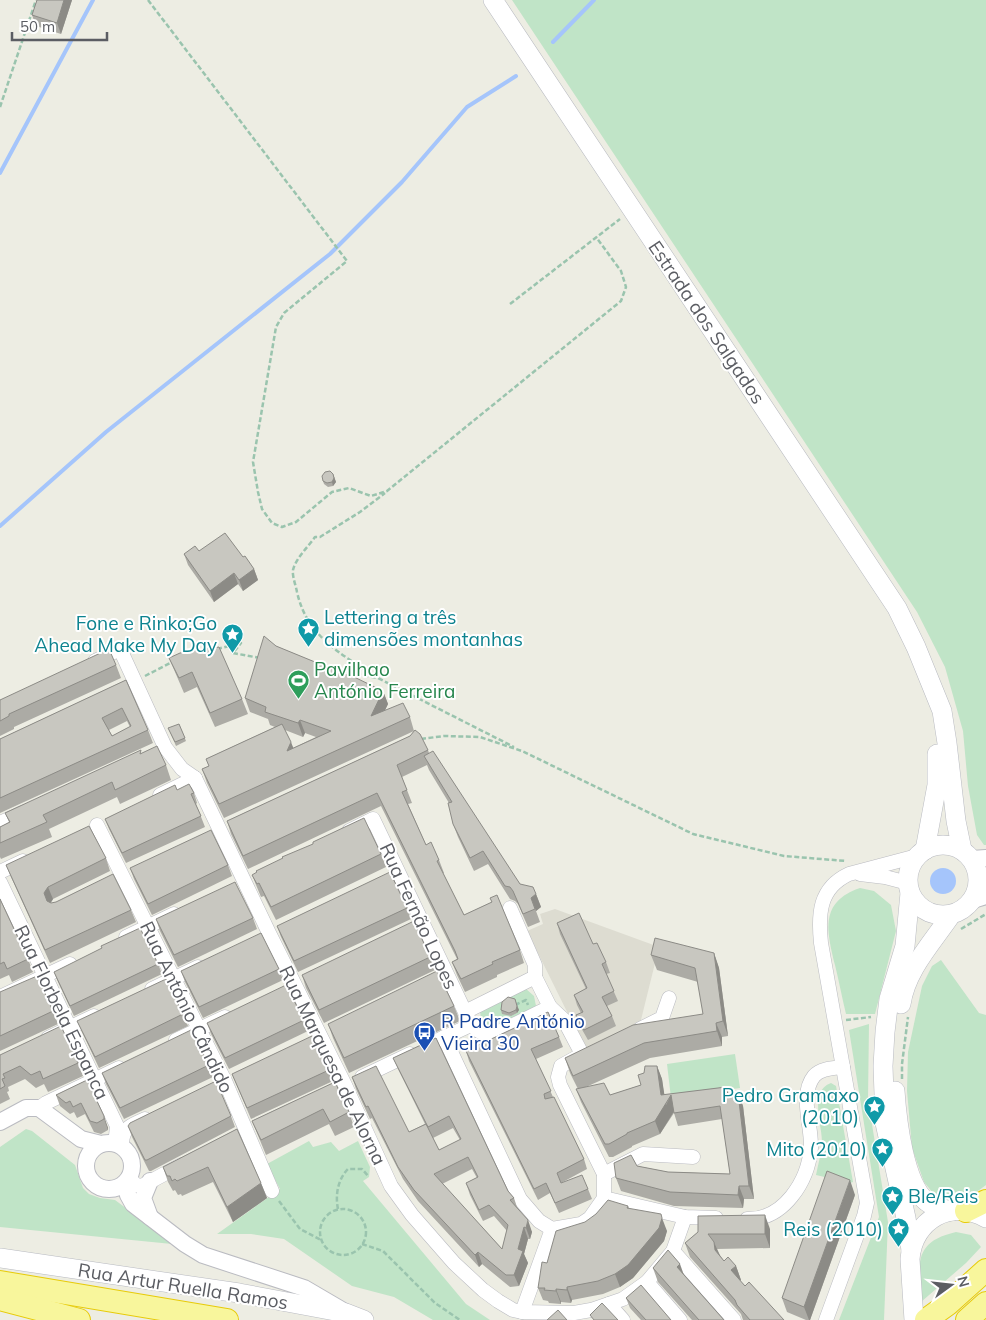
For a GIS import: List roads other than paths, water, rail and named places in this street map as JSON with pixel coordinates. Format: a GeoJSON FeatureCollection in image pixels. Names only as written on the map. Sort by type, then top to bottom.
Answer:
{"type":"FeatureCollection","features":[{"type":"Feature","properties":{"kind":"highway"},"geometry":{"type":"LineString","coordinates":[[968,1213],[986,1201]]}},
{"type":"Feature","properties":{"kind":"highway"},"geometry":{"type":"LineString","coordinates":[[926,1320],[948,1304],[986,1270]]}},
{"type":"Feature","properties":{"kind":"highway"},"geometry":{"type":"LineString","coordinates":[[0,1282],[227,1320]]}},
{"type":"Feature","properties":{"kind":"highway"},"geometry":{"type":"LineString","coordinates":[[0,1299],[79,1320]]}},
{"type":"Feature","properties":{"kind":"highway"},"geometry":{"type":"LineString","coordinates":[[967,1320],[986,1303]]}},
{"type":"Feature","properties":{"kind":"main road","name":"Estrada dos Salgados"},"geometry":{"type":"LineString","coordinates":[[493,0],[897,608],[916,647],[942,711],[948,743],[954,806],[973,856]]}},
{"type":"Feature","properties":{"kind":"main road","name":"Estrada dos Salgados"},"geometry":{"type":"LineString","coordinates":[[916,647],[931,706],[938,768],[937,785],[921,853]]}},
{"type":"Feature","properties":{"kind":"main road"},"geometry":{"type":"LineString","coordinates":[[909,888],[915,902],[931,914],[941,916],[959,912],[979,898],[977,890],[979,879],[973,856],[954,846],[934,846],[921,853],[912,864],[908,874],[909,888],[905,946],[889,1000],[887,1015],[883,1066],[885,1123],[906,1218],[911,1250],[914,1320]]}},
{"type":"Feature","properties":{"kind":"main road"},"geometry":{"type":"LineString","coordinates":[[951,915],[912,971],[902,993],[895,1058],[895,1094],[899,1127],[909,1175],[918,1193],[934,1207],[968,1213]]}},
{"type":"Feature","properties":{"kind":"main road"},"geometry":{"type":"LineString","coordinates":[[911,1250],[917,1233],[935,1216],[968,1213]]}},
{"type":"Feature","properties":{"kind":"main road","name":"Rua Artur Ruella Ramos"},"geometry":{"type":"LineString","coordinates":[[0,1258],[239,1293],[355,1316]]}},
{"type":"Feature","properties":{"kind":"street"},"geometry":{"type":"LineString","coordinates":[[86,666],[120,649],[128,684],[166,747],[182,769],[195,778],[150,800]]}},
{"type":"Feature","properties":{"kind":"street"},"geometry":{"type":"LineString","coordinates":[[150,754],[166,747]]}},
{"type":"Feature","properties":{"kind":"street","name":"Rua Marquesa de Alorna"},"geometry":{"type":"LineString","coordinates":[[195,778],[218,830],[269,933],[300,981],[319,1036],[345,1085],[391,1186],[412,1215],[454,1263],[483,1290],[524,1316]]}},
{"type":"Feature","properties":{"kind":"street"},"geometry":{"type":"LineString","coordinates":[[0,823],[35,807]]}},
{"type":"Feature","properties":{"kind":"street","name":"Rua Fernão Lopes"},"geometry":{"type":"LineString","coordinates":[[339,836],[373,820],[392,874],[416,926],[441,977],[471,1023]]}},
{"type":"Feature","properties":{"kind":"street","name":"Rua António Cândido"},"geometry":{"type":"LineString","coordinates":[[97,825],[126,873],[147,926],[199,1029],[229,1079],[253,1128],[272,1191]]}},
{"type":"Feature","properties":{"kind":"street"},"geometry":{"type":"LineString","coordinates":[[826,1320],[867,1203],[824,963],[819,921],[821,906],[828,891],[849,868],[921,853]]}},
{"type":"Feature","properties":{"kind":"street"},"geometry":{"type":"LineString","coordinates":[[0,872],[36,854]]}},
{"type":"Feature","properties":{"kind":"street"},"geometry":{"type":"LineString","coordinates":[[849,868],[909,888]]}},
{"type":"Feature","properties":{"kind":"street"},"geometry":{"type":"LineString","coordinates":[[106,882],[126,873]]}},
{"type":"Feature","properties":{"kind":"street","name":"Rua Florbela Espanca"},"geometry":{"type":"LineString","coordinates":[[0,882],[116,1126],[112,1144]]}},
{"type":"Feature","properties":{"kind":"street"},"geometry":{"type":"LineString","coordinates":[[444,1037],[520,1198],[539,1222],[552,1229],[581,1224],[590,1218],[604,1198],[604,1174],[560,1085],[558,1077],[561,1066],[587,1052],[564,1020],[550,1007],[535,978],[535,965],[510,908]]}},
{"type":"Feature","properties":{"kind":"street"},"geometry":{"type":"LineString","coordinates":[[113,943],[183,910]]}},
{"type":"Feature","properties":{"kind":"street"},"geometry":{"type":"LineString","coordinates":[[254,940],[284,925]]}},
{"type":"Feature","properties":{"kind":"street"},"geometry":{"type":"LineString","coordinates":[[0,997],[79,960]]}},
{"type":"Feature","properties":{"kind":"street"},"geometry":{"type":"LineString","coordinates":[[138,996],[212,960]]}},
{"type":"Feature","properties":{"kind":"street"},"geometry":{"type":"LineString","coordinates":[[331,1092],[471,1023],[535,978]]}},
{"type":"Feature","properties":{"kind":"street"},"geometry":{"type":"LineString","coordinates":[[279,991],[300,981]]}},
{"type":"Feature","properties":{"kind":"street"},"geometry":{"type":"LineString","coordinates":[[627,1034],[662,1018],[669,998]]}},
{"type":"Feature","properties":{"kind":"street"},"geometry":{"type":"LineString","coordinates":[[471,1023],[492,1036],[550,1007]]}},
{"type":"Feature","properties":{"kind":"street"},"geometry":{"type":"LineString","coordinates":[[32,1046],[111,1008]]}},
{"type":"Feature","properties":{"kind":"street"},"geometry":{"type":"LineString","coordinates":[[164,1046],[235,1012]]}},
{"type":"Feature","properties":{"kind":"street"},"geometry":{"type":"LineString","coordinates":[[0,1122],[26,1108],[39,1108],[129,1063]]}},
{"type":"Feature","properties":{"kind":"street"},"geometry":{"type":"LineString","coordinates":[[604,1198],[685,1217],[752,1219],[774,1213],[791,1198],[808,1162],[811,1134],[806,1099],[814,1076],[819,1072],[843,1067]]}},
{"type":"Feature","properties":{"kind":"street"},"geometry":{"type":"LineString","coordinates":[[211,1088],[229,1079]]}},
{"type":"Feature","properties":{"kind":"street"},"geometry":{"type":"LineString","coordinates":[[39,1108],[81,1139],[112,1144],[130,1153],[133,1168],[127,1181],[128,1195],[133,1204],[184,1244],[202,1255],[304,1288],[355,1316]]}},
{"type":"Feature","properties":{"kind":"street"},"geometry":{"type":"LineString","coordinates":[[39,1108],[79,1148],[86,1163],[87,1174],[98,1186],[113,1189],[127,1181]]}},
{"type":"Feature","properties":{"kind":"street"},"geometry":{"type":"LineString","coordinates":[[86,1163],[91,1151],[112,1144],[122,1136],[128,1127],[159,1112]]}},
{"type":"Feature","properties":{"kind":"street"},"geometry":{"type":"LineString","coordinates":[[230,1140],[253,1128]]}},
{"type":"Feature","properties":{"kind":"street"},"geometry":{"type":"LineString","coordinates":[[604,1174],[643,1154],[693,1157]]}},
{"type":"Feature","properties":{"kind":"street"},"geometry":{"type":"LineString","coordinates":[[127,1181],[142,1186],[197,1157]]}},
{"type":"Feature","properties":{"kind":"street"},"geometry":{"type":"LineString","coordinates":[[150,1181],[143,1198],[150,1217]]}},
{"type":"Feature","properties":{"kind":"street"},"geometry":{"type":"LineString","coordinates":[[552,1229],[524,1316],[577,1317],[623,1299],[647,1282],[673,1251],[685,1217]]}},
{"type":"Feature","properties":{"kind":"street"},"geometry":{"type":"LineString","coordinates":[[673,1251],[734,1320]]}},
{"type":"Feature","properties":{"kind":"street"},"geometry":{"type":"LineString","coordinates":[[647,1282],[680,1320]]}},
{"type":"Feature","properties":{"kind":"street"},"geometry":{"type":"LineString","coordinates":[[609,1304],[623,1320]]}},
{"type":"Feature","properties":{"kind":"water"},"geometry":{"type":"Polygon","coordinates":[[[943,868],[952,872],[956,881],[952,890],[943,894],[934,890],[930,881],[934,872],[943,868]]]}},
{"type":"Feature","properties":{"kind":"waterway"},"geometry":{"type":"LineString","coordinates":[[0,173],[93,0]]}},
{"type":"Feature","properties":{"kind":"waterway"},"geometry":{"type":"LineString","coordinates":[[553,42],[594,0]]}},
{"type":"Feature","properties":{"kind":"waterway"},"geometry":{"type":"LineString","coordinates":[[0,526],[106,432],[330,254],[402,182],[467,107],[516,76]]}},
{"type":"Feature","properties":{"kind":"place","name":"Lettering a três dimensões montanhas"},"geometry":{"type":"Point","coordinates":[308,647]}},
{"type":"Feature","properties":{"kind":"place","name":"Fone e Rinko;Go Ahead Make My Day"},"geometry":{"type":"Point","coordinates":[233,653]}},
{"type":"Feature","properties":{"kind":"place","name":"Pavilhao António Ferreira"},"geometry":{"type":"Point","coordinates":[298,699]}},
{"type":"Feature","properties":{"kind":"place","name":"R Padre António Vieira 30"},"geometry":{"type":"Point","coordinates":[425,1051]}},
{"type":"Feature","properties":{"kind":"place","name":"Pedro Gramaxo (2010)"},"geometry":{"type":"Point","coordinates":[875,1125]}},
{"type":"Feature","properties":{"kind":"place","name":"Mito (2010)"},"geometry":{"type":"Point","coordinates":[883,1168]}},
{"type":"Feature","properties":{"kind":"place","name":"Ble/Reis"},"geometry":{"type":"Point","coordinates":[892,1215]}},
{"type":"Feature","properties":{"kind":"place","name":"Reis (2010)"},"geometry":{"type":"Point","coordinates":[899,1248]}}]}
